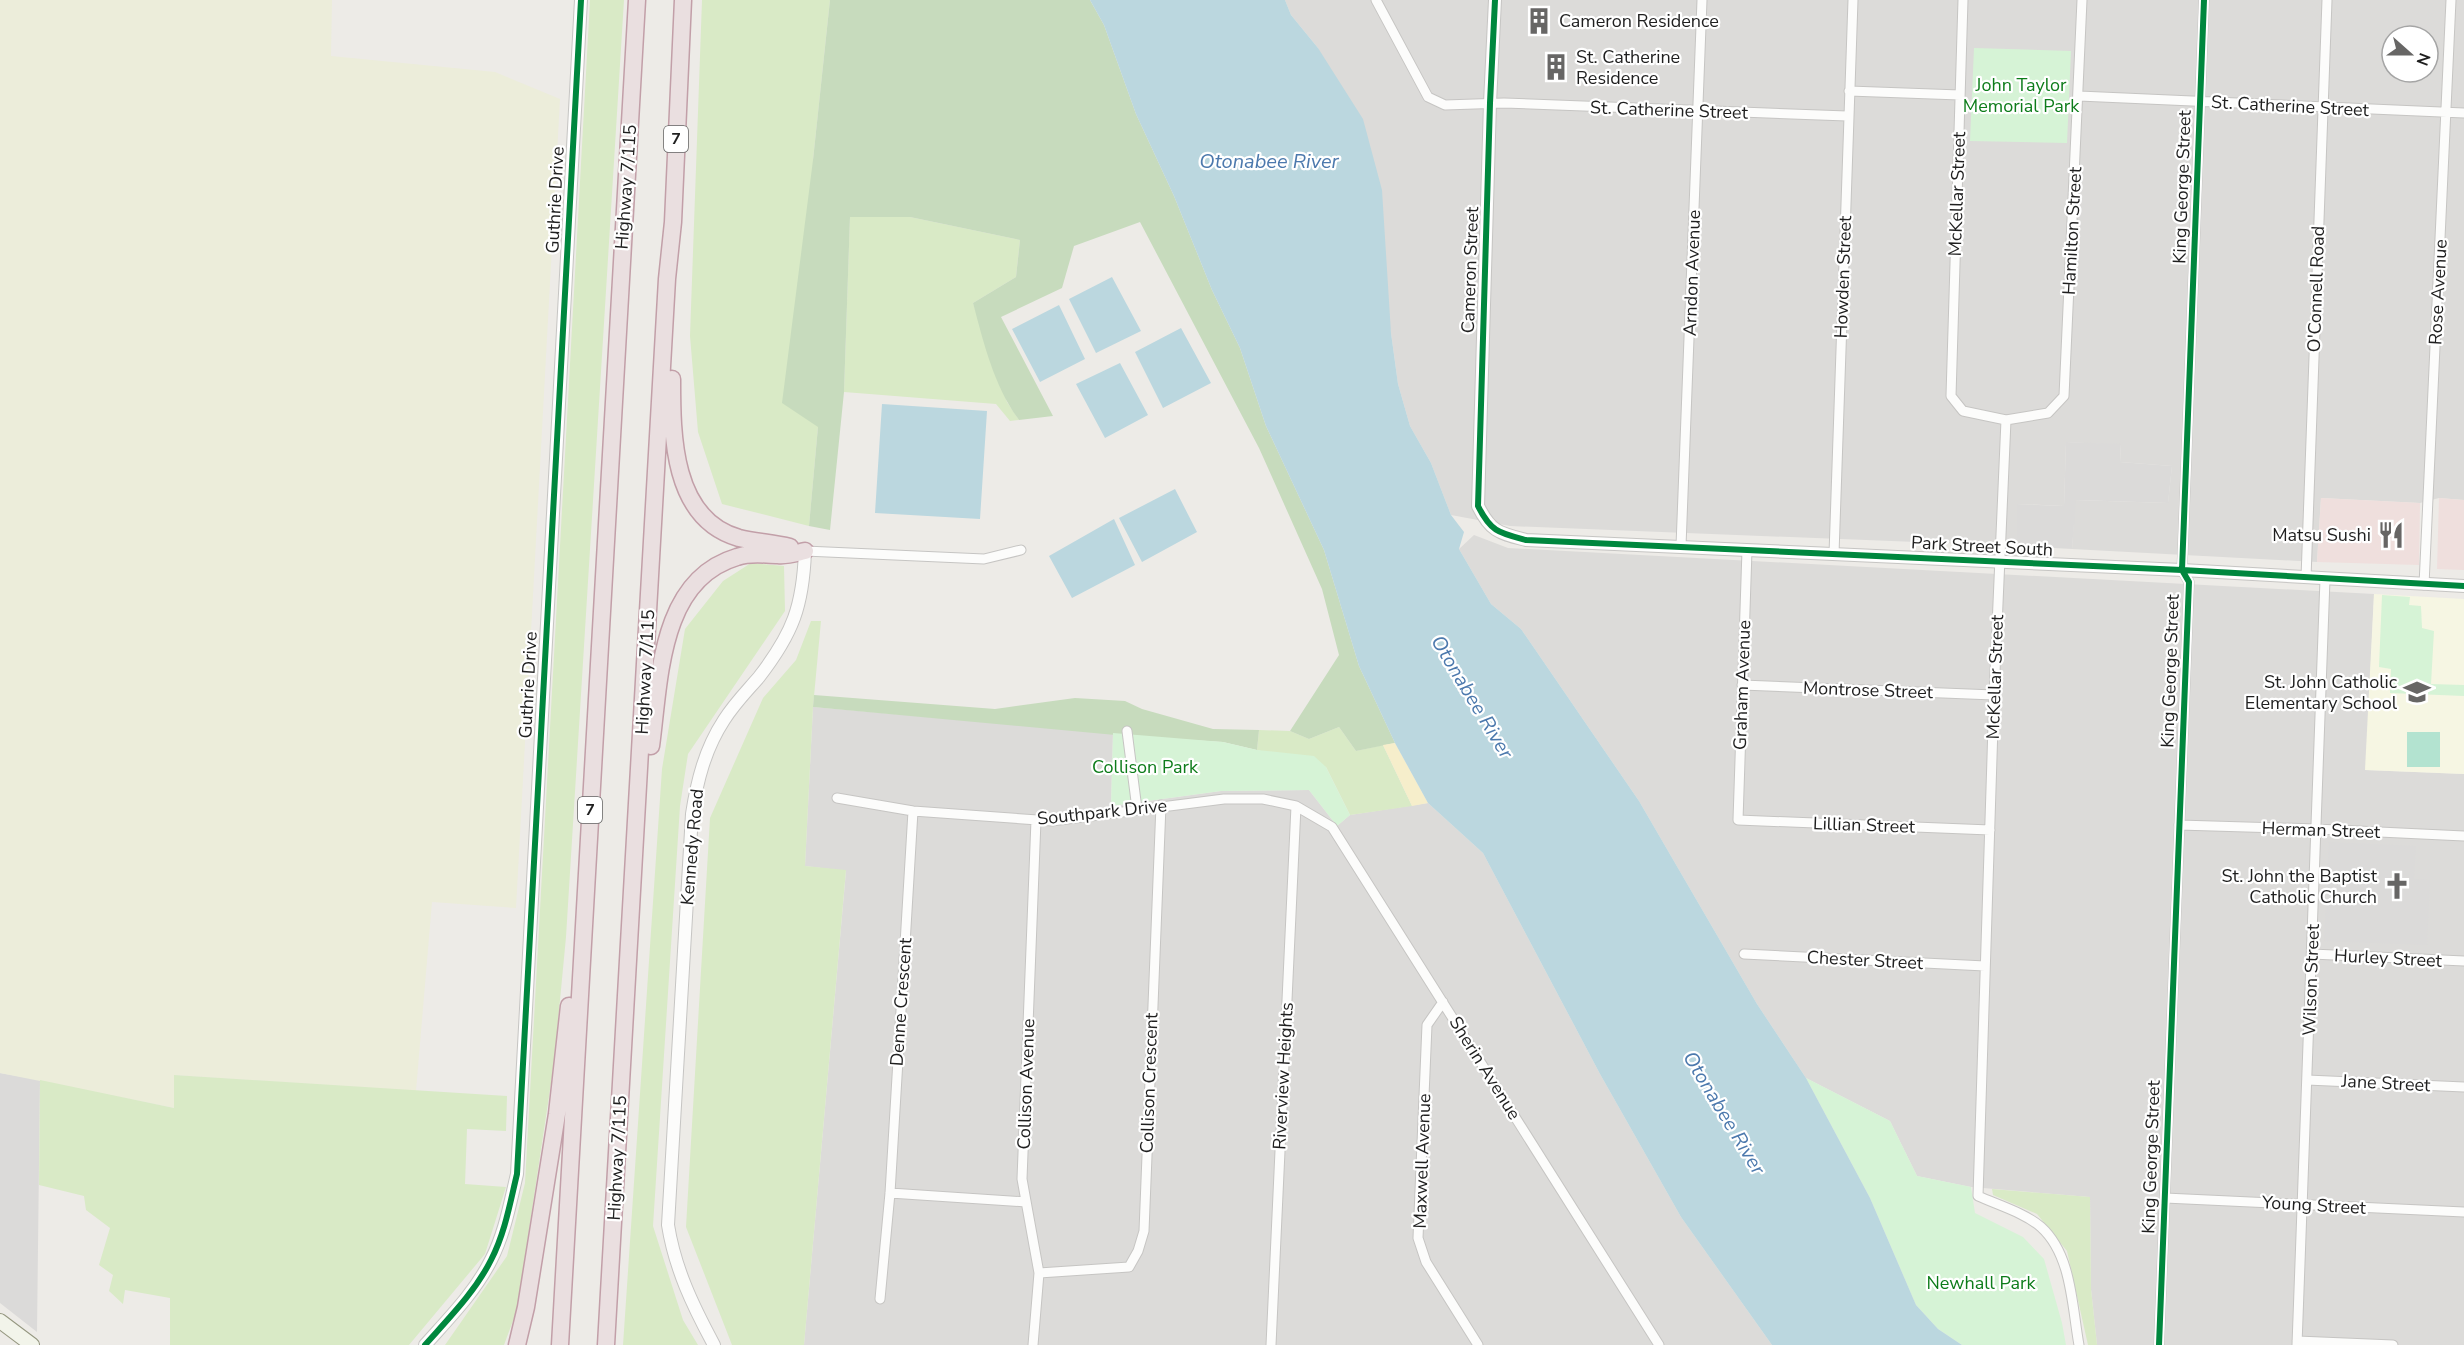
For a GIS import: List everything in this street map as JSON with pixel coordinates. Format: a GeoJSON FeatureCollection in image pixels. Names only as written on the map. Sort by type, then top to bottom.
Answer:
{"type":"FeatureCollection","features":[{"type":"Feature","properties":{"kind":"highway","name":"Highway 7/115"},"geometry":{"type":"LineString","coordinates":[[560,1345],[637,0]]}},
{"type":"Feature","properties":{"kind":"highway","name":"Highway 7/115"},"geometry":{"type":"LineString","coordinates":[[606,1345],[666,291],[673,222],[683,0]]}},
{"type":"Feature","properties":{"kind":"highway"},"geometry":{"type":"LineString","coordinates":[[673,222],[672,425],[684,486],[691,502],[710,524],[738,538],[805,551]]}},
{"type":"Feature","properties":{"kind":"highway"},"geometry":{"type":"LineString","coordinates":[[632,913],[663,656],[674,616],[695,583],[713,567],[726,560],[740,555],[761,553],[789,555],[805,551]]}},
{"type":"Feature","properties":{"kind":"highway"},"geometry":{"type":"LineString","coordinates":[[517,1345],[526,1307],[557,1114],[570,997],[582,950]]}},
{"type":"Feature","properties":{"kind":"main road"},"geometry":{"type":"LineString","coordinates":[[0,1321],[32,1345]]}},
{"type":"Feature","properties":{"kind":"street","name":"Guthrie Drive"},"geometry":{"type":"LineString","coordinates":[[425,1345],[464,1301],[492,1258],[504,1228],[516,1174],[581,0]]}},
{"type":"Feature","properties":{"kind":"street","name":"St. Catherine Street"},"geometry":{"type":"LineString","coordinates":[[1376,0],[1428,97],[1445,105],[1478,106],[1490,103],[1847,116]]}},
{"type":"Feature","properties":{"kind":"street","name":"Cameron Street"},"geometry":{"type":"LineString","coordinates":[[1495,0],[1478,506],[1487,523],[1499,533]]}},
{"type":"Feature","properties":{"kind":"street","name":"Arndon Avenue"},"geometry":{"type":"LineString","coordinates":[[1681,546],[1702,0]]}},
{"type":"Feature","properties":{"kind":"street","name":"Howden Street"},"geometry":{"type":"LineString","coordinates":[[1834,554],[1852,0]]}},
{"type":"Feature","properties":{"kind":"street","name":"McKellar Street"},"geometry":{"type":"LineString","coordinates":[[1963,0],[1951,396],[1963,411],[2006,420],[1994,695],[1978,1196],[2041,1227],[2059,1251],[2068,1282],[2079,1345]]}},
{"type":"Feature","properties":{"kind":"street","name":"Hamilton Street"},"geometry":{"type":"LineString","coordinates":[[2006,420],[2048,413],[2064,396],[2082,0]]}},
{"type":"Feature","properties":{"kind":"street","name":"King George Street"},"geometry":{"type":"LineString","coordinates":[[2159,1345],[2189,582],[2182,570],[2204,0]]}},
{"type":"Feature","properties":{"kind":"street","name":"O'Connell Road"},"geometry":{"type":"LineString","coordinates":[[2306,578],[2327,0]]}},
{"type":"Feature","properties":{"kind":"street","name":"Rose Avenue"},"geometry":{"type":"LineString","coordinates":[[2424,585],[2451,0]]}},
{"type":"Feature","properties":{"kind":"street"},"geometry":{"type":"LineString","coordinates":[[1849,91],[1960,94]]}},
{"type":"Feature","properties":{"kind":"street","name":"St. Catherine Street"},"geometry":{"type":"LineString","coordinates":[[2079,96],[2464,113]]}},
{"type":"Feature","properties":{"kind":"street","name":"Park Street South"},"geometry":{"type":"LineString","coordinates":[[1499,533],[1526,540],[2182,570],[2464,586]]}},
{"type":"Feature","properties":{"kind":"street"},"geometry":{"type":"LineString","coordinates":[[805,551],[984,559],[1021,550]]}},
{"type":"Feature","properties":{"kind":"street","name":"Graham Avenue"},"geometry":{"type":"LineString","coordinates":[[1738,820],[1747,550]]}},
{"type":"Feature","properties":{"kind":"street","name":"Kennedy Road"},"geometry":{"type":"LineString","coordinates":[[714,1345],[685,1288],[675,1261],[668,1225],[692,814],[697,782],[712,742],[724,719],[779,650],[796,617],[804,584],[805,551]]}},
{"type":"Feature","properties":{"kind":"street","name":"Wilson Street"},"geometry":{"type":"LineString","coordinates":[[2297,1343],[2325,579]]}},
{"type":"Feature","properties":{"kind":"street","name":"Montrose Street"},"geometry":{"type":"LineString","coordinates":[[1742,685],[1994,695]]}},
{"type":"Feature","properties":{"kind":"street"},"geometry":{"type":"LineString","coordinates":[[1127,731],[1137,809]]}},
{"type":"Feature","properties":{"kind":"street","name":"Southpark Drive"},"geometry":{"type":"LineString","coordinates":[[837,798],[913,811],[1052,821],[1224,799],[1263,799],[1296,806]]}},
{"type":"Feature","properties":{"kind":"street","name":"Collison Crescent"},"geometry":{"type":"LineString","coordinates":[[1039,1272],[1129,1267],[1138,1251],[1144,1231],[1161,806]]}},
{"type":"Feature","properties":{"kind":"street","name":"Sherin Avenue"},"geometry":{"type":"LineString","coordinates":[[1296,806],[1332,828],[1659,1345]]}},
{"type":"Feature","properties":{"kind":"street","name":"Riverview Heights"},"geometry":{"type":"LineString","coordinates":[[1271,1345],[1296,806]]}},
{"type":"Feature","properties":{"kind":"street","name":"Denne Crescent"},"geometry":{"type":"LineString","coordinates":[[880,1299],[890,1193],[913,811]]}},
{"type":"Feature","properties":{"kind":"street","name":"Collison Avenue"},"geometry":{"type":"LineString","coordinates":[[1033,1345],[1039,1272],[1022,1179],[1036,820]]}},
{"type":"Feature","properties":{"kind":"street","name":"Lillian Street"},"geometry":{"type":"LineString","coordinates":[[1738,820],[1990,831]]}},
{"type":"Feature","properties":{"kind":"street","name":"Herman Street"},"geometry":{"type":"LineString","coordinates":[[2179,825],[2464,836]]}},
{"type":"Feature","properties":{"kind":"street","name":"Chester Street"},"geometry":{"type":"LineString","coordinates":[[1744,954],[1985,966]]}},
{"type":"Feature","properties":{"kind":"street","name":"Hurley Street"},"geometry":{"type":"LineString","coordinates":[[2312,954],[2464,961]]}},
{"type":"Feature","properties":{"kind":"street","name":"Maxwell Avenue"},"geometry":{"type":"LineString","coordinates":[[1443,1002],[1427,1025],[1419,1238],[1426,1262],[1478,1345]]}},
{"type":"Feature","properties":{"kind":"street","name":"Jane Street"},"geometry":{"type":"LineString","coordinates":[[2307,1080],[2464,1087]]}},
{"type":"Feature","properties":{"kind":"street"},"geometry":{"type":"LineString","coordinates":[[890,1193],[1026,1202]]}},
{"type":"Feature","properties":{"kind":"street","name":"Young Street"},"geometry":{"type":"LineString","coordinates":[[2165,1198],[2464,1212]]}},
{"type":"Feature","properties":{"kind":"street"},"geometry":{"type":"LineString","coordinates":[[2297,1343],[2393,1345]]}},
{"type":"Feature","properties":{"kind":"shaded area"},"geometry":{"type":"Polygon","coordinates":[[[0,0],[332,0],[331,56],[495,72],[560,99],[516,908],[432,902],[416,1091],[175,1075],[175,1108],[0,1073],[0,0]]]}},
{"type":"Feature","properties":{"kind":"shaded area"},"geometry":{"type":"Polygon","coordinates":[[[1285,0],[2464,0],[2464,500],[2439,498],[2420,503],[2321,498],[2317,562],[2072,549],[2075,500],[2168,503],[2172,466],[2120,462],[2121,445],[2066,442],[2064,506],[2018,504],[2017,546],[1510,526],[1451,515],[1431,463],[1410,426],[1398,384],[1391,333],[1318,48],[1291,15],[1285,0]]]}},
{"type":"Feature","properties":{"kind":"shaded area"},"geometry":{"type":"Polygon","coordinates":[[[2066,442],[2121,444],[2120,462],[2172,466],[2168,503],[2076,500],[2072,549],[2017,546],[2017,504],[2064,506],[2066,442]]]}},
{"type":"Feature","properties":{"kind":"shaded area"},"geometry":{"type":"Polygon","coordinates":[[[2321,498],[2420,503],[2419,565],[2317,562],[2321,498]]]}},
{"type":"Feature","properties":{"kind":"shaded area"},"geometry":{"type":"Polygon","coordinates":[[[2439,498],[2464,500],[2464,570],[2437,569],[2439,498]]]}},
{"type":"Feature","properties":{"kind":"shaded area"},"geometry":{"type":"Polygon","coordinates":[[[1474,535],[1508,548],[2374,594],[2366,770],[2464,774],[2464,1345],[2097,1345],[2091,1289],[2090,1197],[1971,1187],[1917,1176],[1890,1121],[1806,1078],[1757,1004],[1639,801],[1521,629],[1491,604],[1459,549],[1474,535]]]}},
{"type":"Feature","properties":{"kind":"shaded area","name":"St. John Catholic Elementary School"},"geometry":{"type":"Polygon","coordinates":[[[2374,594],[2464,599],[2464,774],[2365,770],[2374,594]]]}},
{"type":"Feature","properties":{"kind":"shaded area"},"geometry":{"type":"Polygon","coordinates":[[[813,707],[1113,733],[1111,806],[1221,791],[1309,790],[1337,826],[1350,815],[1428,803],[1483,853],[1600,1074],[1681,1217],[1772,1345],[804,1345],[846,871],[805,866],[813,707]]]}},
{"type":"Feature","properties":{"kind":"shaded area"},"geometry":{"type":"Polygon","coordinates":[[[2329,842],[2416,846],[2414,879],[2430,880],[2427,945],[2324,941],[2329,842]]]}},
{"type":"Feature","properties":{"kind":"shaded area"},"geometry":{"type":"Polygon","coordinates":[[[0,1073],[40,1080],[37,1332],[0,1303],[0,1073]]]}},
{"type":"Feature","properties":{"kind":"green space"},"geometry":{"type":"Polygon","coordinates":[[[590,0],[624,0],[566,937],[554,1063],[517,1310],[504,1345],[445,1345],[507,1256],[525,1183],[590,0]]]}},
{"type":"Feature","properties":{"kind":"green space"},"geometry":{"type":"Polygon","coordinates":[[[702,0],[830,0],[813,160],[818,427],[809,526],[722,504],[698,432],[690,336],[702,0]]]}},
{"type":"Feature","properties":{"kind":"green space"},"geometry":{"type":"Polygon","coordinates":[[[830,0],[1090,0],[1104,25],[1136,114],[1174,196],[1212,290],[1240,348],[1266,426],[1324,550],[1359,666],[1395,743],[1356,751],[1339,727],[1309,739],[1290,731],[1339,655],[1322,589],[1259,448],[1140,222],[1074,246],[1062,288],[1001,317],[1053,416],[1019,420],[996,379],[973,303],[1016,277],[1020,240],[910,217],[850,217],[844,392],[830,530],[809,526],[818,427],[782,403],[813,160],[830,0]]]}},
{"type":"Feature","properties":{"kind":"green space","name":"John Taylor Memorial Park"},"geometry":{"type":"Polygon","coordinates":[[[1974,48],[2071,51],[2067,143],[1970,141],[1974,48]]]}},
{"type":"Feature","properties":{"kind":"green space"},"geometry":{"type":"Polygon","coordinates":[[[850,216],[910,217],[1020,240],[1016,277],[973,303],[1007,402],[1019,420],[1010,421],[996,404],[844,392],[850,216]]]}},
{"type":"Feature","properties":{"kind":"green space"},"geometry":{"type":"Polygon","coordinates":[[[751,563],[784,566],[785,611],[688,754],[680,806],[653,1226],[683,1320],[698,1345],[623,1345],[662,769],[685,629],[723,581],[751,563]]]}},
{"type":"Feature","properties":{"kind":"green space"},"geometry":{"type":"Polygon","coordinates":[[[2382,595],[2410,597],[2409,605],[2421,606],[2422,628],[2434,631],[2431,684],[2464,685],[2464,696],[2390,693],[2391,669],[2379,667],[2382,595]]]}},
{"type":"Feature","properties":{"kind":"green space"},"geometry":{"type":"Polygon","coordinates":[[[811,621],[821,621],[813,707],[805,866],[846,870],[804,1345],[732,1345],[686,1227],[710,818],[763,698],[796,660],[811,621]]]}},
{"type":"Feature","properties":{"kind":"green space"},"geometry":{"type":"Polygon","coordinates":[[[814,695],[995,709],[1075,698],[1125,701],[1142,709],[1213,729],[1259,730],[1257,750],[1223,742],[1126,736],[813,707],[814,695]]]}},
{"type":"Feature","properties":{"kind":"green space"},"geometry":{"type":"Polygon","coordinates":[[[1339,727],[1356,751],[1383,745],[1412,806],[1350,815],[1326,767],[1257,750],[1259,730],[1290,731],[1309,739],[1339,727]]]}},
{"type":"Feature","properties":{"kind":"green space"},"geometry":{"type":"Polygon","coordinates":[[[2407,732],[2440,732],[2440,767],[2407,767],[2407,732]]]}},
{"type":"Feature","properties":{"kind":"green space","name":"Collison Park"},"geometry":{"type":"Polygon","coordinates":[[[1113,733],[1223,742],[1257,750],[1314,756],[1326,767],[1350,815],[1337,826],[1309,790],[1221,791],[1111,806],[1113,733]]]}},
{"type":"Feature","properties":{"kind":"green space"},"geometry":{"type":"Polygon","coordinates":[[[174,1075],[507,1096],[506,1131],[467,1129],[465,1184],[506,1187],[485,1254],[409,1345],[170,1345],[170,1298],[125,1290],[123,1304],[109,1291],[113,1275],[99,1265],[110,1228],[86,1210],[84,1196],[39,1185],[40,1080],[174,1108],[174,1075]]]}},
{"type":"Feature","properties":{"kind":"green space","name":"Newhall Park"},"geometry":{"type":"Polygon","coordinates":[[[1806,1078],[1890,1121],[1917,1176],[1971,1187],[1975,1213],[2023,1237],[2044,1259],[2066,1345],[1962,1345],[1938,1329],[1916,1305],[1870,1198],[1806,1078]]]}},
{"type":"Feature","properties":{"kind":"green space"},"geometry":{"type":"Polygon","coordinates":[[[1992,1189],[2090,1197],[2091,1289],[2097,1345],[2088,1345],[2067,1251],[2037,1214],[1993,1195],[1992,1189]]]}},
{"type":"Feature","properties":{"kind":"sand"},"geometry":{"type":"Polygon","coordinates":[[[1395,743],[1428,803],[1412,806],[1383,745],[1395,743]]]}},
{"type":"Feature","properties":{"kind":"water","name":"Otonabee River"},"geometry":{"type":"Polygon","coordinates":[[[1090,0],[1285,0],[1291,15],[1318,48],[1363,119],[1382,190],[1391,333],[1398,384],[1410,426],[1431,463],[1451,515],[1464,532],[1459,549],[1491,604],[1521,629],[1639,801],[1757,1004],[1806,1078],[1870,1198],[1916,1305],[1938,1329],[1962,1345],[1772,1345],[1681,1217],[1600,1074],[1483,853],[1428,803],[1395,743],[1359,666],[1324,550],[1266,426],[1240,348],[1212,290],[1174,196],[1136,114],[1104,25],[1090,0]]]}},
{"type":"Feature","properties":{"kind":"water"},"geometry":{"type":"Polygon","coordinates":[[[1112,277],[1141,331],[1096,353],[1069,299],[1112,277]]]}},
{"type":"Feature","properties":{"kind":"water"},"geometry":{"type":"Polygon","coordinates":[[[1059,305],[1085,359],[1040,382],[1012,329],[1059,305]]]}},
{"type":"Feature","properties":{"kind":"water"},"geometry":{"type":"Polygon","coordinates":[[[1181,328],[1211,383],[1163,408],[1135,352],[1181,328]]]}},
{"type":"Feature","properties":{"kind":"water"},"geometry":{"type":"Polygon","coordinates":[[[1120,363],[1148,415],[1105,438],[1076,384],[1120,363]]]}},
{"type":"Feature","properties":{"kind":"water"},"geometry":{"type":"Polygon","coordinates":[[[882,404],[987,411],[980,519],[875,513],[882,404]]]}},
{"type":"Feature","properties":{"kind":"water"},"geometry":{"type":"Polygon","coordinates":[[[1175,489],[1197,532],[1142,562],[1119,518],[1175,489]]]}},
{"type":"Feature","properties":{"kind":"water"},"geometry":{"type":"Polygon","coordinates":[[[1114,519],[1135,565],[1072,598],[1049,556],[1114,519]]]}},
{"type":"Feature","properties":{"kind":"cycle path"},"geometry":{"type":"LineString","coordinates":[[425,1345],[452,1315],[485,1272],[504,1229],[517,1174],[581,0]]}},
{"type":"Feature","properties":{"kind":"cycle path"},"geometry":{"type":"LineString","coordinates":[[1495,0],[1478,506],[1487,521],[1497,530],[1526,540],[2182,570],[2464,586]]}},
{"type":"Feature","properties":{"kind":"cycle path"},"geometry":{"type":"LineString","coordinates":[[2159,1345],[2189,582],[2182,570],[2204,0]]}},
{"type":"Feature","properties":{"kind":"place","name":"Cameron Residence"},"geometry":{"type":"Point","coordinates":[1539,21]}},
{"type":"Feature","properties":{"kind":"place","name":"St. Catherine Residence"},"geometry":{"type":"Point","coordinates":[1556,67]}},
{"type":"Feature","properties":{"kind":"place","name":"Matsu Sushi"},"geometry":{"type":"Point","coordinates":[2391,535]}},
{"type":"Feature","properties":{"kind":"place","name":"St. John Catholic Elementary School"},"geometry":{"type":"Point","coordinates":[2417,692]}},
{"type":"Feature","properties":{"kind":"place","name":"St. John the Baptist Catholic Church"},"geometry":{"type":"Point","coordinates":[2397,886]}}]}
